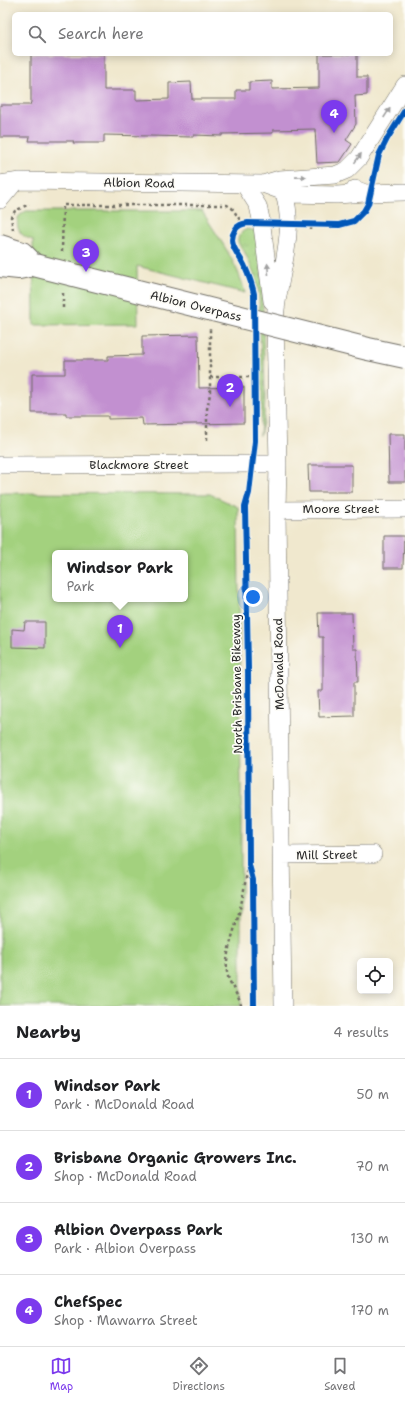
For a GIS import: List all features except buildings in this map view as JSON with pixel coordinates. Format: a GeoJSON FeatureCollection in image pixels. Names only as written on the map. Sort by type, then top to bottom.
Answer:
{"type":"FeatureCollection","features":[{"type":"Feature","properties":{"kind":"main road","name":"Albion Overpass"},"geometry":{"type":"LineString","coordinates":[[7,240],[34,265]]}},
{"type":"Feature","properties":{"kind":"main road","name":"Albion Overpass"},"geometry":{"type":"LineString","coordinates":[[0,266],[20,268],[34,265],[368,350],[405,357]]}},
{"type":"Feature","properties":{"kind":"street"},"geometry":{"type":"LineString","coordinates":[[365,193],[352,187],[344,172],[359,158],[405,85]]}},
{"type":"Feature","properties":{"kind":"street","name":"Albion Road"},"geometry":{"type":"LineString","coordinates":[[263,184],[287,177],[335,175],[344,172]]}},
{"type":"Feature","properties":{"kind":"street","name":"Albion Road"},"geometry":{"type":"LineString","coordinates":[[0,200],[5,182],[263,184],[284,193],[305,195],[405,192]]}},
{"type":"Feature","properties":{"kind":"street","name":"McDonald Road"},"geometry":{"type":"LineString","coordinates":[[244,184],[258,206],[262,223],[275,321],[278,464],[283,1006]]}},
{"type":"Feature","properties":{"kind":"street","name":"McDonald Road"},"geometry":{"type":"LineString","coordinates":[[275,321],[289,224],[284,193]]}},
{"type":"Feature","properties":{"kind":"street","name":"Blackmore Street"},"geometry":{"type":"LineString","coordinates":[[0,465],[278,464]]}},
{"type":"Feature","properties":{"kind":"street","name":"Moore Street"},"geometry":{"type":"LineString","coordinates":[[278,510],[405,509]]}},
{"type":"Feature","properties":{"kind":"street","name":"Mill Street"},"geometry":{"type":"LineString","coordinates":[[281,855],[373,854]]}},
{"type":"Feature","properties":{"kind":"path"},"geometry":{"type":"LineString","coordinates":[[7,240],[11,217],[15,211],[29,204]]}},
{"type":"Feature","properties":{"kind":"path"},"geometry":{"type":"LineString","coordinates":[[63,214],[63,205],[227,205],[232,208],[240,225],[262,223]]}},
{"type":"Feature","properties":{"kind":"path"},"geometry":{"type":"LineString","coordinates":[[289,224],[319,225]]}},
{"type":"Feature","properties":{"kind":"path"},"geometry":{"type":"LineString","coordinates":[[207,440],[207,409],[210,394],[210,335]]}},
{"type":"Feature","properties":{"kind":"path"},"geometry":{"type":"LineString","coordinates":[[210,377],[255,374],[255,384]]}},
{"type":"Feature","properties":{"kind":"path"},"geometry":{"type":"LineString","coordinates":[[241,1006],[241,1002],[233,990],[227,973],[227,959],[240,909],[249,865],[249,857]]}},
{"type":"Feature","properties":{"kind":"path"},"geometry":{"type":"LineString","coordinates":[[249,865],[254,880]]}},
{"type":"Feature","properties":{"kind":"green space"},"geometry":{"type":"Polygon","coordinates":[[[26,211],[202,211],[233,261],[245,293],[137,266],[138,324],[34,325],[33,240],[22,234],[17,224],[19,216],[26,211]]]}},
{"type":"Feature","properties":{"kind":"green space"},"geometry":{"type":"Polygon","coordinates":[[[247,229],[257,231],[262,276],[265,397],[264,418],[260,436],[262,403],[259,293],[251,266],[238,242],[240,234],[247,229]]]}},
{"type":"Feature","properties":{"kind":"green space"},"geometry":{"type":"Polygon","coordinates":[[[0,493],[210,494],[238,507],[241,788],[241,1006],[0,1006],[0,493]]]}},
{"type":"Feature","properties":{"kind":"cycle path","name":"North Brisbane Bikeway"},"geometry":{"type":"LineString","coordinates":[[254,1006],[253,880],[249,865],[248,667],[245,507],[249,493],[255,441],[254,294],[246,270],[233,245],[232,240],[237,227],[248,223],[339,225],[354,221],[364,211],[368,204],[379,155],[405,110]]}},
{"type":"Feature","properties":{"kind":"place","name":"ChefSpec"},"geometry":{"type":"Point","coordinates":[334,133]}},
{"type":"Feature","properties":{"kind":"place","name":"Albion Overpass Park"},"geometry":{"type":"Point","coordinates":[86,272]}},
{"type":"Feature","properties":{"kind":"place","name":"Brisbane Organic Growers Inc."},"geometry":{"type":"Point","coordinates":[230,407]}},
{"type":"Feature","properties":{"kind":"place","name":"Windsor Park"},"geometry":{"type":"Point","coordinates":[120,648]}}]}
